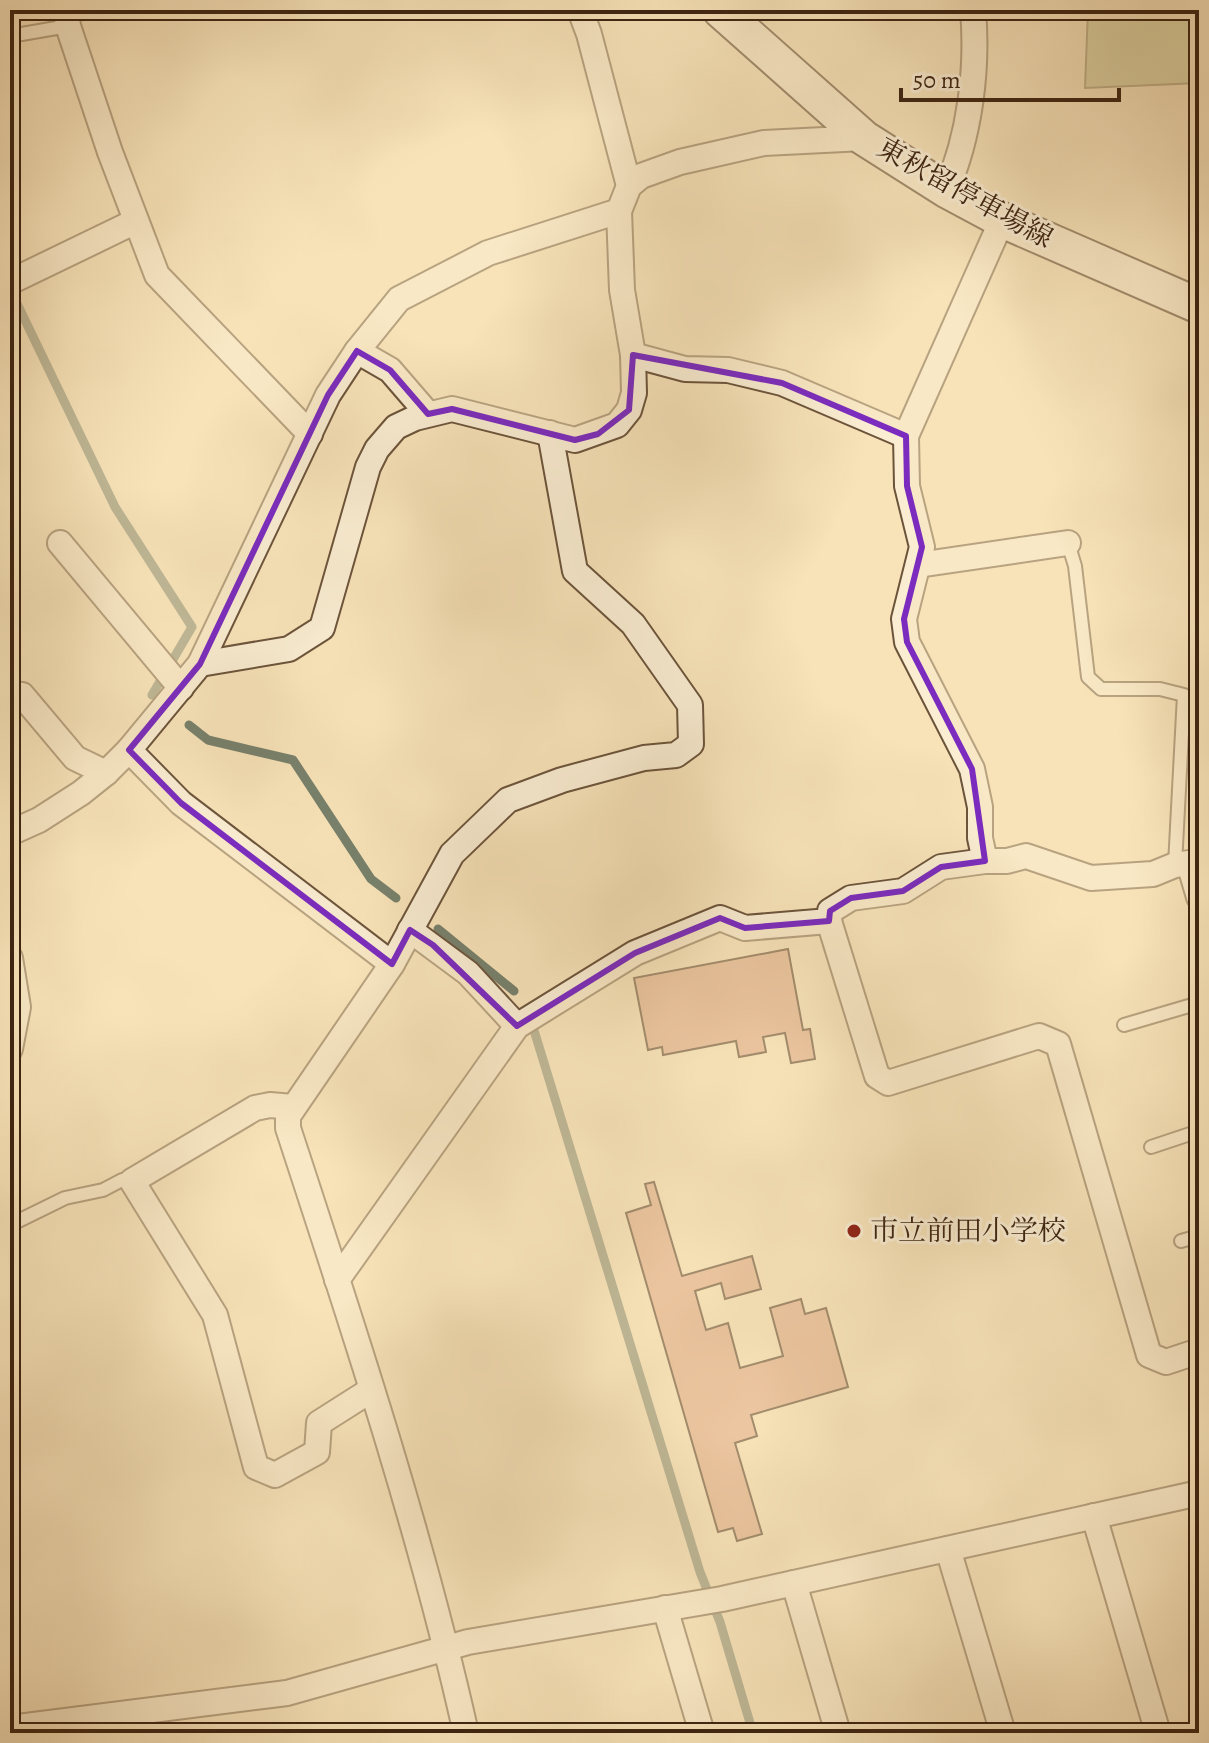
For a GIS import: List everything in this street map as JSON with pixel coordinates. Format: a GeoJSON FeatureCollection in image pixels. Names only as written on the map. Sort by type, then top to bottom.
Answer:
{"type":"FeatureCollection","features":[{"type":"Feature","properties":{"kind":"main road","name":"東秋留停車場線"},"geometry":{"type":"LineString","coordinates":[[720,10],[864,138],[946,190],[1002,220],[1199,306]]}},
{"type":"Feature","properties":{"kind":"street"},"geometry":{"type":"LineString","coordinates":[[580,10],[629,186]]}},
{"type":"Feature","properties":{"kind":"street"},"geometry":{"type":"LineString","coordinates":[[946,190],[958,163],[971,86],[975,37],[973,10]]}},
{"type":"Feature","properties":{"kind":"street"},"geometry":{"type":"LineString","coordinates":[[67,18],[110,152],[157,275],[310,434]]}},
{"type":"Feature","properties":{"kind":"street"},"geometry":{"type":"LineString","coordinates":[[200,664],[289,649],[322,628],[368,467],[377,449],[396,427],[428,414],[452,409],[575,440],[617,425],[629,410],[634,393],[633,355],[622,290],[619,211],[629,186],[641,176],[680,162],[764,143],[864,138]]}},
{"type":"Feature","properties":{"kind":"street"},"geometry":{"type":"LineString","coordinates":[[10,849],[10,833],[71,800],[106,773],[129,750],[178,684],[200,664],[328,395],[357,351],[399,299],[488,253],[619,211]]}},
{"type":"Feature","properties":{"kind":"street"},"geometry":{"type":"LineString","coordinates":[[985,861],[980,838],[980,807],[972,769],[907,642],[904,619],[922,547],[907,486],[906,436],[1002,220]]}},
{"type":"Feature","properties":{"kind":"street"},"geometry":{"type":"LineString","coordinates":[[15,280],[136,221]]}},
{"type":"Feature","properties":{"kind":"street"},"geometry":{"type":"LineString","coordinates":[[357,351],[390,370],[428,414]]}},
{"type":"Feature","properties":{"kind":"street"},"geometry":{"type":"LineString","coordinates":[[633,355],[685,369],[728,370],[782,383],[906,436]]}},
{"type":"Feature","properties":{"kind":"street"},"geometry":{"type":"LineString","coordinates":[[466,1733],[440,1617],[288,1128],[288,1116],[392,964],[452,854],[508,800],[562,780],[631,761],[676,755],[691,744],[690,705],[633,624],[575,571],[550,433]]}},
{"type":"Feature","properties":{"kind":"street"},"geometry":{"type":"LineString","coordinates":[[60,543],[178,684]]}},
{"type":"Feature","properties":{"kind":"street"},"geometry":{"type":"LineString","coordinates":[[918,565],[1068,543]]}},
{"type":"Feature","properties":{"kind":"street"},"geometry":{"type":"LineString","coordinates":[[10,694],[22,695],[75,758],[106,773]]}},
{"type":"Feature","properties":{"kind":"street"},"geometry":{"type":"LineString","coordinates":[[129,750],[181,803],[392,964]]}},
{"type":"Feature","properties":{"kind":"street"},"geometry":{"type":"LineString","coordinates":[[1199,897],[1188,864],[1153,874],[1091,878],[1026,856],[1007,861],[941,867],[903,891],[851,898],[830,911],[829,921],[877,1076],[888,1083],[1039,1036],[1058,1044],[1149,1355],[1166,1362],[1199,1351]]}},
{"type":"Feature","properties":{"kind":"street"},"geometry":{"type":"LineString","coordinates":[[337,1280],[517,1026],[635,953],[720,918],[745,928],[829,921]]}},
{"type":"Feature","properties":{"kind":"street"},"geometry":{"type":"LineString","coordinates":[[410,930],[468,973],[517,1026]]}},
{"type":"Feature","properties":{"kind":"street"},"geometry":{"type":"LineString","coordinates":[[10,958],[18,1007],[10,1049]]}},
{"type":"Feature","properties":{"kind":"street"},"geometry":{"type":"LineString","coordinates":[[293,1107],[270,1105],[255,1108],[132,1181],[215,1315],[256,1467],[275,1475],[317,1452],[319,1423],[371,1390]]}},
{"type":"Feature","properties":{"kind":"street"},"geometry":{"type":"LineString","coordinates":[[10,1728],[134,1723],[287,1693],[446,1647],[722,1599],[1199,1493]]}},
{"type":"Feature","properties":{"kind":"street"},"geometry":{"type":"LineString","coordinates":[[1094,1516],[1158,1733]]}},
{"type":"Feature","properties":{"kind":"street"},"geometry":{"type":"LineString","coordinates":[[948,1549],[1003,1733]]}},
{"type":"Feature","properties":{"kind":"street"},"geometry":{"type":"LineString","coordinates":[[794,1583],[838,1733]]}},
{"type":"Feature","properties":{"kind":"street"},"geometry":{"type":"LineString","coordinates":[[665,1608],[702,1733]]}},
{"type":"Feature","properties":{"kind":"lane"},"geometry":{"type":"LineString","coordinates":[[10,36],[67,18]]}},
{"type":"Feature","properties":{"kind":"lane"},"geometry":{"type":"LineString","coordinates":[[1068,543],[1075,566],[1088,677],[1101,689],[1160,689],[1184,695],[1188,864]]}},
{"type":"Feature","properties":{"kind":"lane"},"geometry":{"type":"LineString","coordinates":[[1124,1025],[1199,1003]]}},
{"type":"Feature","properties":{"kind":"lane"},"geometry":{"type":"LineString","coordinates":[[1151,1147],[1199,1131]]}},
{"type":"Feature","properties":{"kind":"lane"},"geometry":{"type":"LineString","coordinates":[[10,1225],[65,1198],[103,1190],[122,1180],[132,1181]]}},
{"type":"Feature","properties":{"kind":"lane"},"geometry":{"type":"LineString","coordinates":[[1181,1241],[1199,1236]]}},
{"type":"Feature","properties":{"kind":"highlighted area"},"geometry":{"type":"Polygon","coordinates":[[[357,351],[390,370],[428,414],[452,409],[575,440],[598,434],[629,410],[633,355],[782,383],[906,436],[907,486],[922,547],[904,619],[907,642],[972,769],[985,861],[941,867],[903,891],[851,898],[830,911],[829,921],[745,928],[720,918],[635,953],[517,1026],[433,945],[410,930],[392,964],[181,803],[129,750],[200,664],[328,395],[357,351]]]}},
{"type":"Feature","properties":{"kind":"shaded area"},"geometry":{"type":"Polygon","coordinates":[[[1088,10],[1199,10],[1199,83],[1085,88],[1088,10]]]}},
{"type":"Feature","properties":{"kind":"building"},"geometry":{"type":"Polygon","coordinates":[[[788,949],[803,1030],[810,1029],[815,1059],[791,1063],[785,1033],[763,1037],[766,1052],[739,1057],[736,1041],[663,1055],[662,1047],[648,1050],[634,978],[788,949]]]}},
{"type":"Feature","properties":{"kind":"building"},"geometry":{"type":"Polygon","coordinates":[[[654,1182],[682,1276],[752,1256],[761,1289],[725,1299],[721,1283],[695,1291],[706,1330],[728,1323],[740,1368],[783,1356],[770,1308],[801,1299],[805,1314],[826,1308],[848,1387],[751,1415],[757,1436],[735,1443],[762,1534],[737,1541],[733,1528],[718,1532],[626,1213],[651,1205],[645,1184],[654,1182]]]}},
{"type":"Feature","properties":{"kind":"waterway"},"geometry":{"type":"LineString","coordinates":[[10,289],[115,507],[192,627],[152,695]]}},
{"type":"Feature","properties":{"kind":"waterway"},"geometry":{"type":"LineString","coordinates":[[189,725],[208,740],[293,760],[371,879],[396,898]]}},
{"type":"Feature","properties":{"kind":"waterway"},"geometry":{"type":"LineString","coordinates":[[438,929],[514,991]]}},
{"type":"Feature","properties":{"kind":"waterway"},"geometry":{"type":"LineString","coordinates":[[533,1027],[700,1572],[720,1622],[753,1733]]}},
{"type":"Feature","properties":{"kind":"place","name":"市立前田小学校"},"geometry":{"type":"Point","coordinates":[854,1231]}}]}
